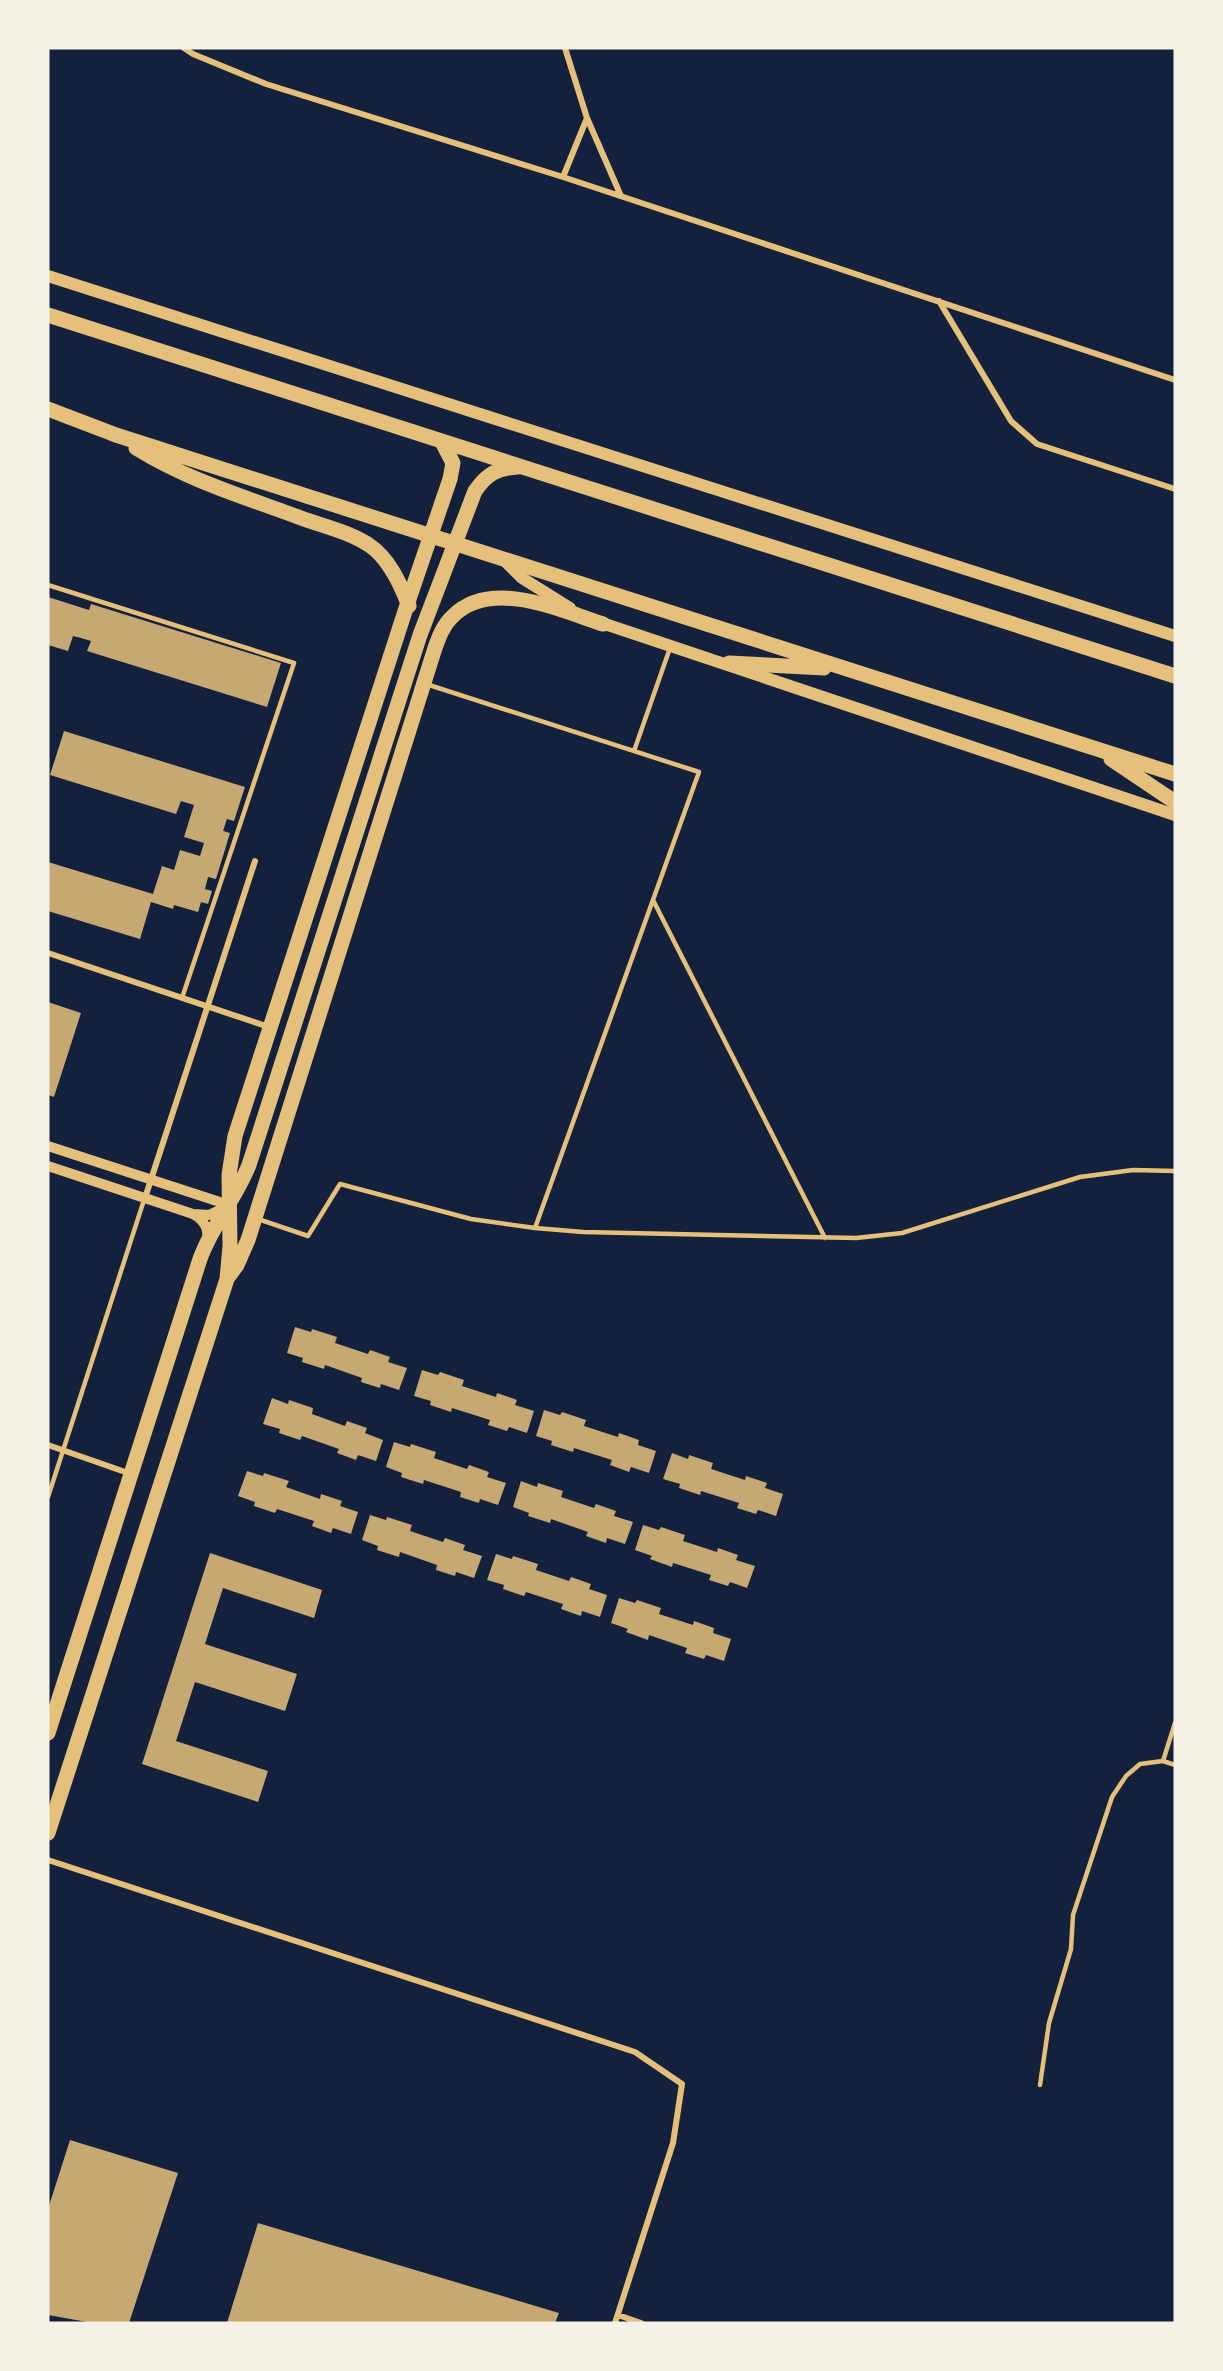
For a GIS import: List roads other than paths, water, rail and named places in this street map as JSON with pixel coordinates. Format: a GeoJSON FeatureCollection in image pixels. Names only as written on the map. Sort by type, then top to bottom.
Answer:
{"type":"FeatureCollection","features":[{"type":"Feature","properties":{"kind":"main road"},"geometry":{"type":"LineString","coordinates":[[48,276],[1175,636]]}},
{"type":"Feature","properties":{"kind":"main road"},"geometry":{"type":"LineString","coordinates":[[48,315],[1175,676]]}},
{"type":"Feature","properties":{"kind":"main road"},"geometry":{"type":"LineString","coordinates":[[48,409],[116,435],[1175,774]]}},
{"type":"Feature","properties":{"kind":"main road"},"geometry":{"type":"LineString","coordinates":[[116,435],[161,463],[192,478],[330,528],[369,545],[382,556],[400,584],[420,635]]}},
{"type":"Feature","properties":{"kind":"main road"},"geometry":{"type":"LineString","coordinates":[[48,1833],[227,1279],[230,1256],[230,1165],[235,1136],[452,470],[451,456],[442,442]]}},
{"type":"Feature","properties":{"kind":"main road"},"geometry":{"type":"LineString","coordinates":[[48,1733],[207,1243],[240,1185],[253,1154],[420,635],[454,543],[470,501],[483,479],[502,468],[518,467]]}},
{"type":"Feature","properties":{"kind":"main road"},"geometry":{"type":"LineString","coordinates":[[503,559],[522,578],[568,607],[603,624]]}},
{"type":"Feature","properties":{"kind":"main road"},"geometry":{"type":"LineString","coordinates":[[227,1279],[242,1257],[255,1218],[443,628],[453,615],[467,605],[481,599],[510,598],[549,607],[729,663],[1175,815]]}},
{"type":"Feature","properties":{"kind":"main road"},"geometry":{"type":"LineString","coordinates":[[729,663],[845,668]]}},
{"type":"Feature","properties":{"kind":"main road"},"geometry":{"type":"LineString","coordinates":[[1096,749],[1175,802]]}},
{"type":"Feature","properties":{"kind":"street"},"geometry":{"type":"LineString","coordinates":[[184,48],[193,54],[266,84],[563,177],[1175,380]]}},
{"type":"Feature","properties":{"kind":"street"},"geometry":{"type":"LineString","coordinates":[[565,48],[587,118],[621,196]]}},
{"type":"Feature","properties":{"kind":"street"},"geometry":{"type":"LineString","coordinates":[[563,177],[587,118]]}},
{"type":"Feature","properties":{"kind":"street"},"geometry":{"type":"LineString","coordinates":[[939,301],[1011,421],[1037,444],[1175,489]]}},
{"type":"Feature","properties":{"kind":"street"},"geometry":{"type":"LineString","coordinates":[[145,1198],[255,861]]}},
{"type":"Feature","properties":{"kind":"street"},"geometry":{"type":"LineString","coordinates":[[48,953],[270,1027]]}},
{"type":"Feature","properties":{"kind":"street"},"geometry":{"type":"LineString","coordinates":[[48,1146],[229,1205]]}},
{"type":"Feature","properties":{"kind":"street"},"geometry":{"type":"LineString","coordinates":[[48,1166],[196,1216],[205,1224],[208,1233],[207,1243]]}},
{"type":"Feature","properties":{"kind":"street"},"geometry":{"type":"LineString","coordinates":[[187,1212],[209,1215],[222,1211],[229,1205]]}},
{"type":"Feature","properties":{"kind":"street"},"geometry":{"type":"LineString","coordinates":[[48,1445],[131,1474]]}},
{"type":"Feature","properties":{"kind":"street"},"geometry":{"type":"LineString","coordinates":[[48,1860],[635,2052],[682,2084],[673,2143],[615,2323]]}},
{"type":"Feature","properties":{"kind":"street"},"geometry":{"type":"LineString","coordinates":[[618,2315],[641,2323]]}},
{"type":"Feature","properties":{"kind":"lane"},"geometry":{"type":"LineString","coordinates":[[48,585],[294,663],[182,998]]}},
{"type":"Feature","properties":{"kind":"lane"},"geometry":{"type":"LineString","coordinates":[[634,751],[671,645]]}},
{"type":"Feature","properties":{"kind":"lane"},"geometry":{"type":"LineString","coordinates":[[425,683],[699,772],[535,1228]]}},
{"type":"Feature","properties":{"kind":"lane"},"geometry":{"type":"LineString","coordinates":[[653,900],[825,1238]]}},
{"type":"Feature","properties":{"kind":"lane"},"geometry":{"type":"LineString","coordinates":[[255,1218],[308,1236],[340,1184],[471,1219],[535,1228],[583,1232],[856,1238],[902,1233],[1080,1177],[1133,1170],[1175,1171]]}},
{"type":"Feature","properties":{"kind":"lane"},"geometry":{"type":"LineString","coordinates":[[48,1497],[145,1198]]}},
{"type":"Feature","properties":{"kind":"lane"},"geometry":{"type":"LineString","coordinates":[[1163,1761],[1175,1723]]}},
{"type":"Feature","properties":{"kind":"lane"},"geometry":{"type":"LineString","coordinates":[[1040,2085],[1049,2023],[1071,1949],[1073,1915],[1112,1797],[1125,1776],[1140,1764],[1163,1761],[1175,1765]]}}]}
